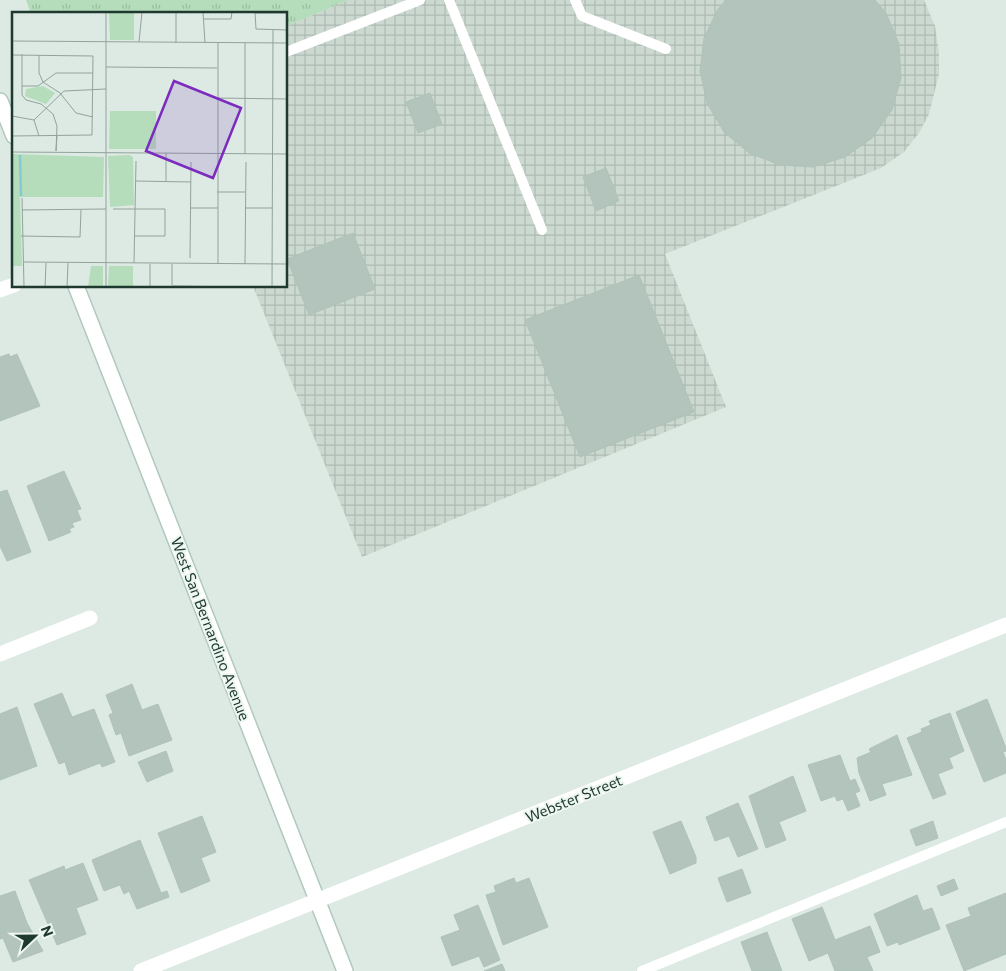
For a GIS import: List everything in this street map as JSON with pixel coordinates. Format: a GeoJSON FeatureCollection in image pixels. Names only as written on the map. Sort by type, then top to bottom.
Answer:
{"type":"FeatureCollection","features":[{"type":"Feature","properties":{"kind":"street"},"geometry":{"type":"LineString","coordinates":[[0,101],[12,131]]}},
{"type":"Feature","properties":{"kind":"street"},"geometry":{"type":"LineString","coordinates":[[0,290],[12,286]]}},
{"type":"Feature","properties":{"kind":"street","name":"West San Bernardino Avenue"},"geometry":{"type":"LineString","coordinates":[[77,288],[345,971]]}},
{"type":"Feature","properties":{"kind":"street"},"geometry":{"type":"LineString","coordinates":[[0,654],[90,618]]}},
{"type":"Feature","properties":{"kind":"street","name":"Webster Street"},"geometry":{"type":"LineString","coordinates":[[141,971],[1006,625]]}},
{"type":"Feature","properties":{"kind":"lane"},"geometry":{"type":"LineString","coordinates":[[288,51],[420,0]]}},
{"type":"Feature","properties":{"kind":"lane"},"geometry":{"type":"LineString","coordinates":[[450,0],[542,230]]}},
{"type":"Feature","properties":{"kind":"lane"},"geometry":{"type":"LineString","coordinates":[[575,0],[582,16],[666,49]]}},
{"type":"Feature","properties":{"kind":"lane"},"geometry":{"type":"LineString","coordinates":[[642,971],[1006,822]]}},
{"type":"Feature","properties":{"kind":"shaded area"},"geometry":{"type":"Polygon","coordinates":[[[349,0],[924,0],[935,26],[939,53],[939,74],[929,114],[919,133],[904,152],[881,168],[665,254],[726,407],[362,557],[254,288],[288,288],[288,25],[349,0]]]}},
{"type":"Feature","properties":{"kind":"green space"},"geometry":{"type":"Polygon","coordinates":[[[26,0],[349,0],[288,25],[288,12],[30,12],[26,0]]]}},
{"type":"Feature","properties":{"kind":"building"},"geometry":{"type":"Polygon","coordinates":[[[726,0],[875,0],[886,13],[899,44],[901,78],[892,110],[872,138],[845,157],[813,167],[780,165],[749,153],[724,132],[707,103],[700,71],[704,38],[718,9],[726,0]]]}},
{"type":"Feature","properties":{"kind":"building"},"geometry":{"type":"Polygon","coordinates":[[[430,93],[442,124],[418,133],[406,102],[430,93]]]}},
{"type":"Feature","properties":{"kind":"building"},"geometry":{"type":"Polygon","coordinates":[[[606,168],[619,201],[596,211],[583,177],[606,168]]]}},
{"type":"Feature","properties":{"kind":"building"},"geometry":{"type":"Polygon","coordinates":[[[353,233],[375,289],[309,315],[288,259],[353,233]]]}},
{"type":"Feature","properties":{"kind":"building"},"geometry":{"type":"Polygon","coordinates":[[[639,275],[694,412],[580,457],[525,320],[639,275]]]}},
{"type":"Feature","properties":{"kind":"building"},"geometry":{"type":"Polygon","coordinates":[[[9,354],[10,357],[17,354],[40,406],[0,421],[0,357],[9,354]]]}},
{"type":"Feature","properties":{"kind":"building"},"geometry":{"type":"Polygon","coordinates":[[[64,471],[81,509],[77,510],[81,520],[72,523],[74,527],[69,529],[71,532],[49,541],[27,486],[64,471]]]}},
{"type":"Feature","properties":{"kind":"building"},"geometry":{"type":"Polygon","coordinates":[[[7,490],[31,552],[7,561],[0,546],[0,492],[7,490]]]}},
{"type":"Feature","properties":{"kind":"building"},"geometry":{"type":"Polygon","coordinates":[[[132,684],[142,710],[158,704],[172,740],[129,756],[121,733],[116,735],[109,715],[113,713],[106,695],[132,684]]]}},
{"type":"Feature","properties":{"kind":"building"},"geometry":{"type":"Polygon","coordinates":[[[62,693],[72,717],[94,709],[115,762],[102,767],[100,763],[69,775],[65,762],[59,764],[34,704],[62,693]]]}},
{"type":"Feature","properties":{"kind":"building"},"geometry":{"type":"Polygon","coordinates":[[[987,699],[1006,748],[1006,751],[1003,752],[1006,760],[1006,773],[984,782],[956,712],[987,699]]]}},
{"type":"Feature","properties":{"kind":"building"},"geometry":{"type":"Polygon","coordinates":[[[17,707],[37,766],[0,780],[0,714],[17,707]]]}},
{"type":"Feature","properties":{"kind":"building"},"geometry":{"type":"Polygon","coordinates":[[[950,713],[964,751],[949,758],[953,768],[938,774],[946,794],[933,799],[907,738],[922,732],[921,729],[931,725],[929,721],[950,713]]]}},
{"type":"Feature","properties":{"kind":"building"},"geometry":{"type":"Polygon","coordinates":[[[897,735],[912,775],[882,784],[886,795],[870,801],[859,773],[857,758],[871,752],[869,749],[897,735]]]}},
{"type":"Feature","properties":{"kind":"building"},"geometry":{"type":"Polygon","coordinates":[[[166,751],[173,771],[147,782],[138,762],[166,751]]]}},
{"type":"Feature","properties":{"kind":"building"},"geometry":{"type":"Polygon","coordinates":[[[840,755],[850,781],[855,779],[860,791],[855,793],[860,806],[848,811],[843,799],[837,801],[835,796],[821,801],[808,765],[840,755]]]}},
{"type":"Feature","properties":{"kind":"building"},"geometry":{"type":"Polygon","coordinates":[[[793,776],[806,811],[779,822],[786,840],[766,848],[749,796],[793,776]]]}},
{"type":"Feature","properties":{"kind":"building"},"geometry":{"type":"Polygon","coordinates":[[[738,803],[758,849],[738,857],[729,836],[715,841],[706,817],[738,803]]]}},
{"type":"Feature","properties":{"kind":"building"},"geometry":{"type":"Polygon","coordinates":[[[202,816],[216,852],[201,858],[210,881],[181,893],[158,833],[202,816]]]}},
{"type":"Feature","properties":{"kind":"building"},"geometry":{"type":"Polygon","coordinates":[[[681,821],[696,857],[696,863],[670,874],[653,832],[681,821]]]}},
{"type":"Feature","properties":{"kind":"building"},"geometry":{"type":"Polygon","coordinates":[[[933,821],[938,838],[916,846],[910,830],[933,821]]]}},
{"type":"Feature","properties":{"kind":"building"},"geometry":{"type":"Polygon","coordinates":[[[140,840],[161,893],[167,891],[169,897],[137,909],[129,891],[124,894],[120,885],[104,891],[92,860],[140,840]]]}},
{"type":"Feature","properties":{"kind":"building"},"geometry":{"type":"Polygon","coordinates":[[[83,863],[98,900],[76,908],[86,934],[57,945],[29,880],[64,866],[65,870],[83,863]]]}},
{"type":"Feature","properties":{"kind":"building"},"geometry":{"type":"Polygon","coordinates":[[[742,869],[751,893],[727,902],[718,878],[742,869]]]}},
{"type":"Feature","properties":{"kind":"building"},"geometry":{"type":"Polygon","coordinates":[[[514,878],[516,883],[529,878],[548,927],[503,945],[486,895],[496,892],[494,886],[514,878]]]}},
{"type":"Feature","properties":{"kind":"building"},"geometry":{"type":"Polygon","coordinates":[[[954,879],[958,889],[941,896],[937,886],[954,879]]]}},
{"type":"Feature","properties":{"kind":"building"},"geometry":{"type":"Polygon","coordinates":[[[15,891],[27,923],[43,951],[13,962],[3,938],[0,939],[0,896],[15,891]]]}},
{"type":"Feature","properties":{"kind":"building"},"geometry":{"type":"Polygon","coordinates":[[[1006,893],[1006,954],[964,971],[946,925],[971,916],[968,908],[1006,893]]]}},
{"type":"Feature","properties":{"kind":"building"},"geometry":{"type":"Polygon","coordinates":[[[917,895],[923,911],[932,908],[940,929],[899,945],[898,942],[887,946],[874,914],[917,895]]]}},
{"type":"Feature","properties":{"kind":"building"},"geometry":{"type":"Polygon","coordinates":[[[478,905],[500,960],[484,967],[479,956],[452,966],[441,937],[460,930],[454,915],[478,905]]]}},
{"type":"Feature","properties":{"kind":"building"},"geometry":{"type":"Polygon","coordinates":[[[822,907],[835,940],[870,926],[880,952],[867,957],[873,971],[835,971],[828,953],[809,961],[792,919],[822,907]]]}},
{"type":"Feature","properties":{"kind":"building"},"geometry":{"type":"Polygon","coordinates":[[[767,932],[782,971],[752,971],[741,942],[767,932]]]}},
{"type":"Feature","properties":{"kind":"building"},"geometry":{"type":"Polygon","coordinates":[[[502,964],[505,971],[484,971],[502,964]]]}}]}
